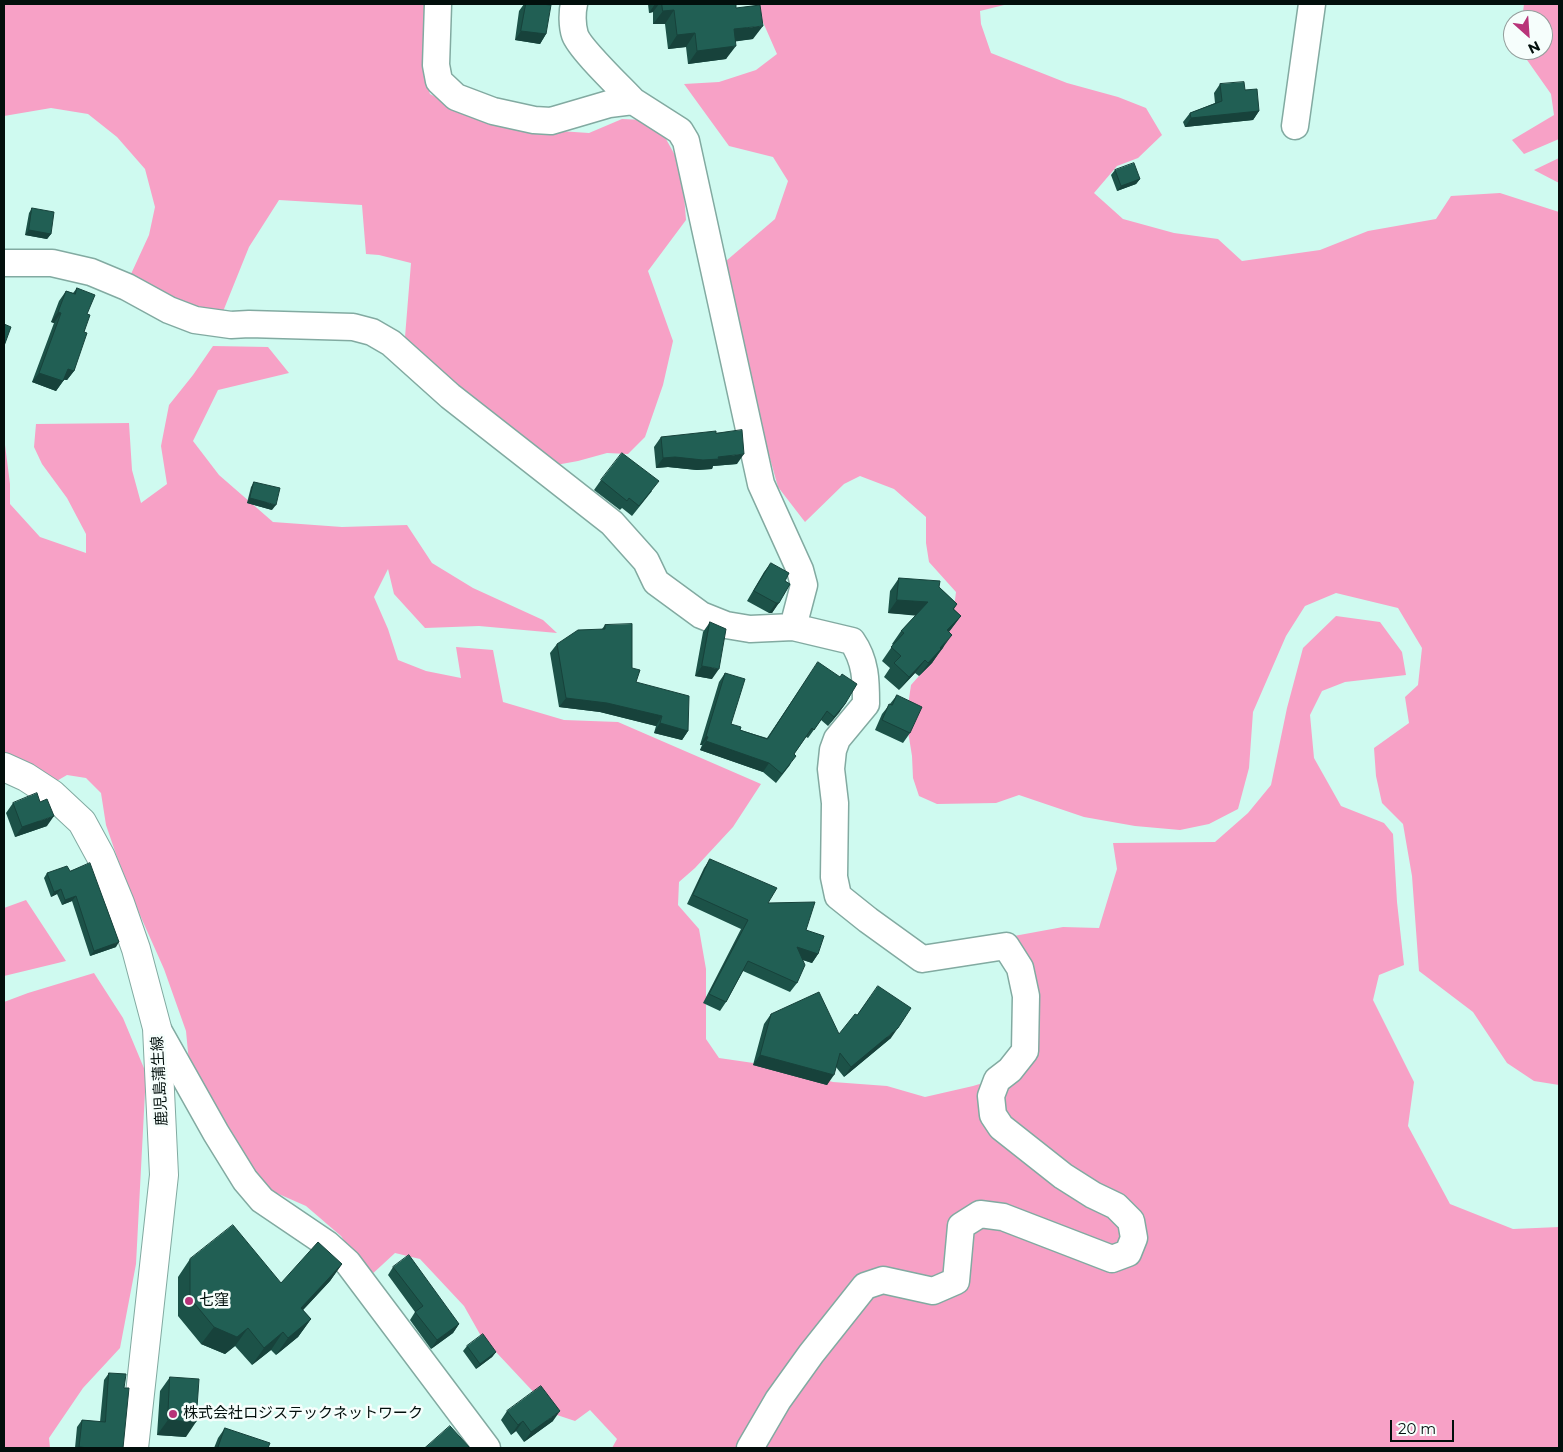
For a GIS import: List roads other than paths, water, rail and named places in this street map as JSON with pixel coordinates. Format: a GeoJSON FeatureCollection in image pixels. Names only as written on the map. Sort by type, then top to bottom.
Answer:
{"type":"FeatureCollection","features":[{"type":"Feature","properties":{"kind":"main road","name":"鹿児島蒲生線"},"geometry":{"type":"LineString","coordinates":[[4,767],[26,777],[52,794],[82,822],[101,857],[120,903],[136,949],[157,1028],[164,1175],[134,1448]]}},
{"type":"Feature","properties":{"kind":"street"},"geometry":{"type":"LineString","coordinates":[[438,4],[436,65],[439,81],[456,97],[492,111],[534,120],[551,121],[609,104],[633,101]]}},
{"type":"Feature","properties":{"kind":"street"},"geometry":{"type":"LineString","coordinates":[[574,4],[572,10],[575,36],[588,53],[633,101],[680,131],[686,141],[761,484],[800,570],[804,586],[793,627]]}},
{"type":"Feature","properties":{"kind":"street"},"geometry":{"type":"LineString","coordinates":[[1295,126],[1312,4]]}},
{"type":"Feature","properties":{"kind":"street"},"geometry":{"type":"LineString","coordinates":[[4,263],[52,263],[91,272],[127,287],[169,310],[195,320],[231,325],[353,327],[372,332],[391,342],[450,396],[612,523],[646,560],[656,582],[701,615],[726,624],[750,629],[793,627],[852,641],[860,652],[866,673],[866,704],[837,739],[833,750],[832,769],[835,803],[834,877],[838,896],[922,959],[1006,946],[1020,968],[1026,996],[1026,1051],[1010,1070],[997,1080],[990,1096],[993,1115],[1001,1127],[1063,1176],[1093,1195],[1116,1206],[1131,1221],[1134,1238],[1128,1253],[1112,1259],[1003,1217],[980,1214],[961,1226],[956,1281],[933,1291],[883,1280],[865,1286],[805,1362],[778,1400],[750,1448]]}},
{"type":"Feature","properties":{"kind":"street"},"geometry":{"type":"LineString","coordinates":[[157,1028],[216,1133],[245,1180],[262,1200],[327,1244],[348,1263],[487,1448]]}},
{"type":"Feature","properties":{"kind":"place","name":"七窪"},"geometry":{"type":"Point","coordinates":[189,1301]}},
{"type":"Feature","properties":{"kind":"place","name":"株式会社ロジステックネットワーク"},"geometry":{"type":"Point","coordinates":[173,1414]}}]}
